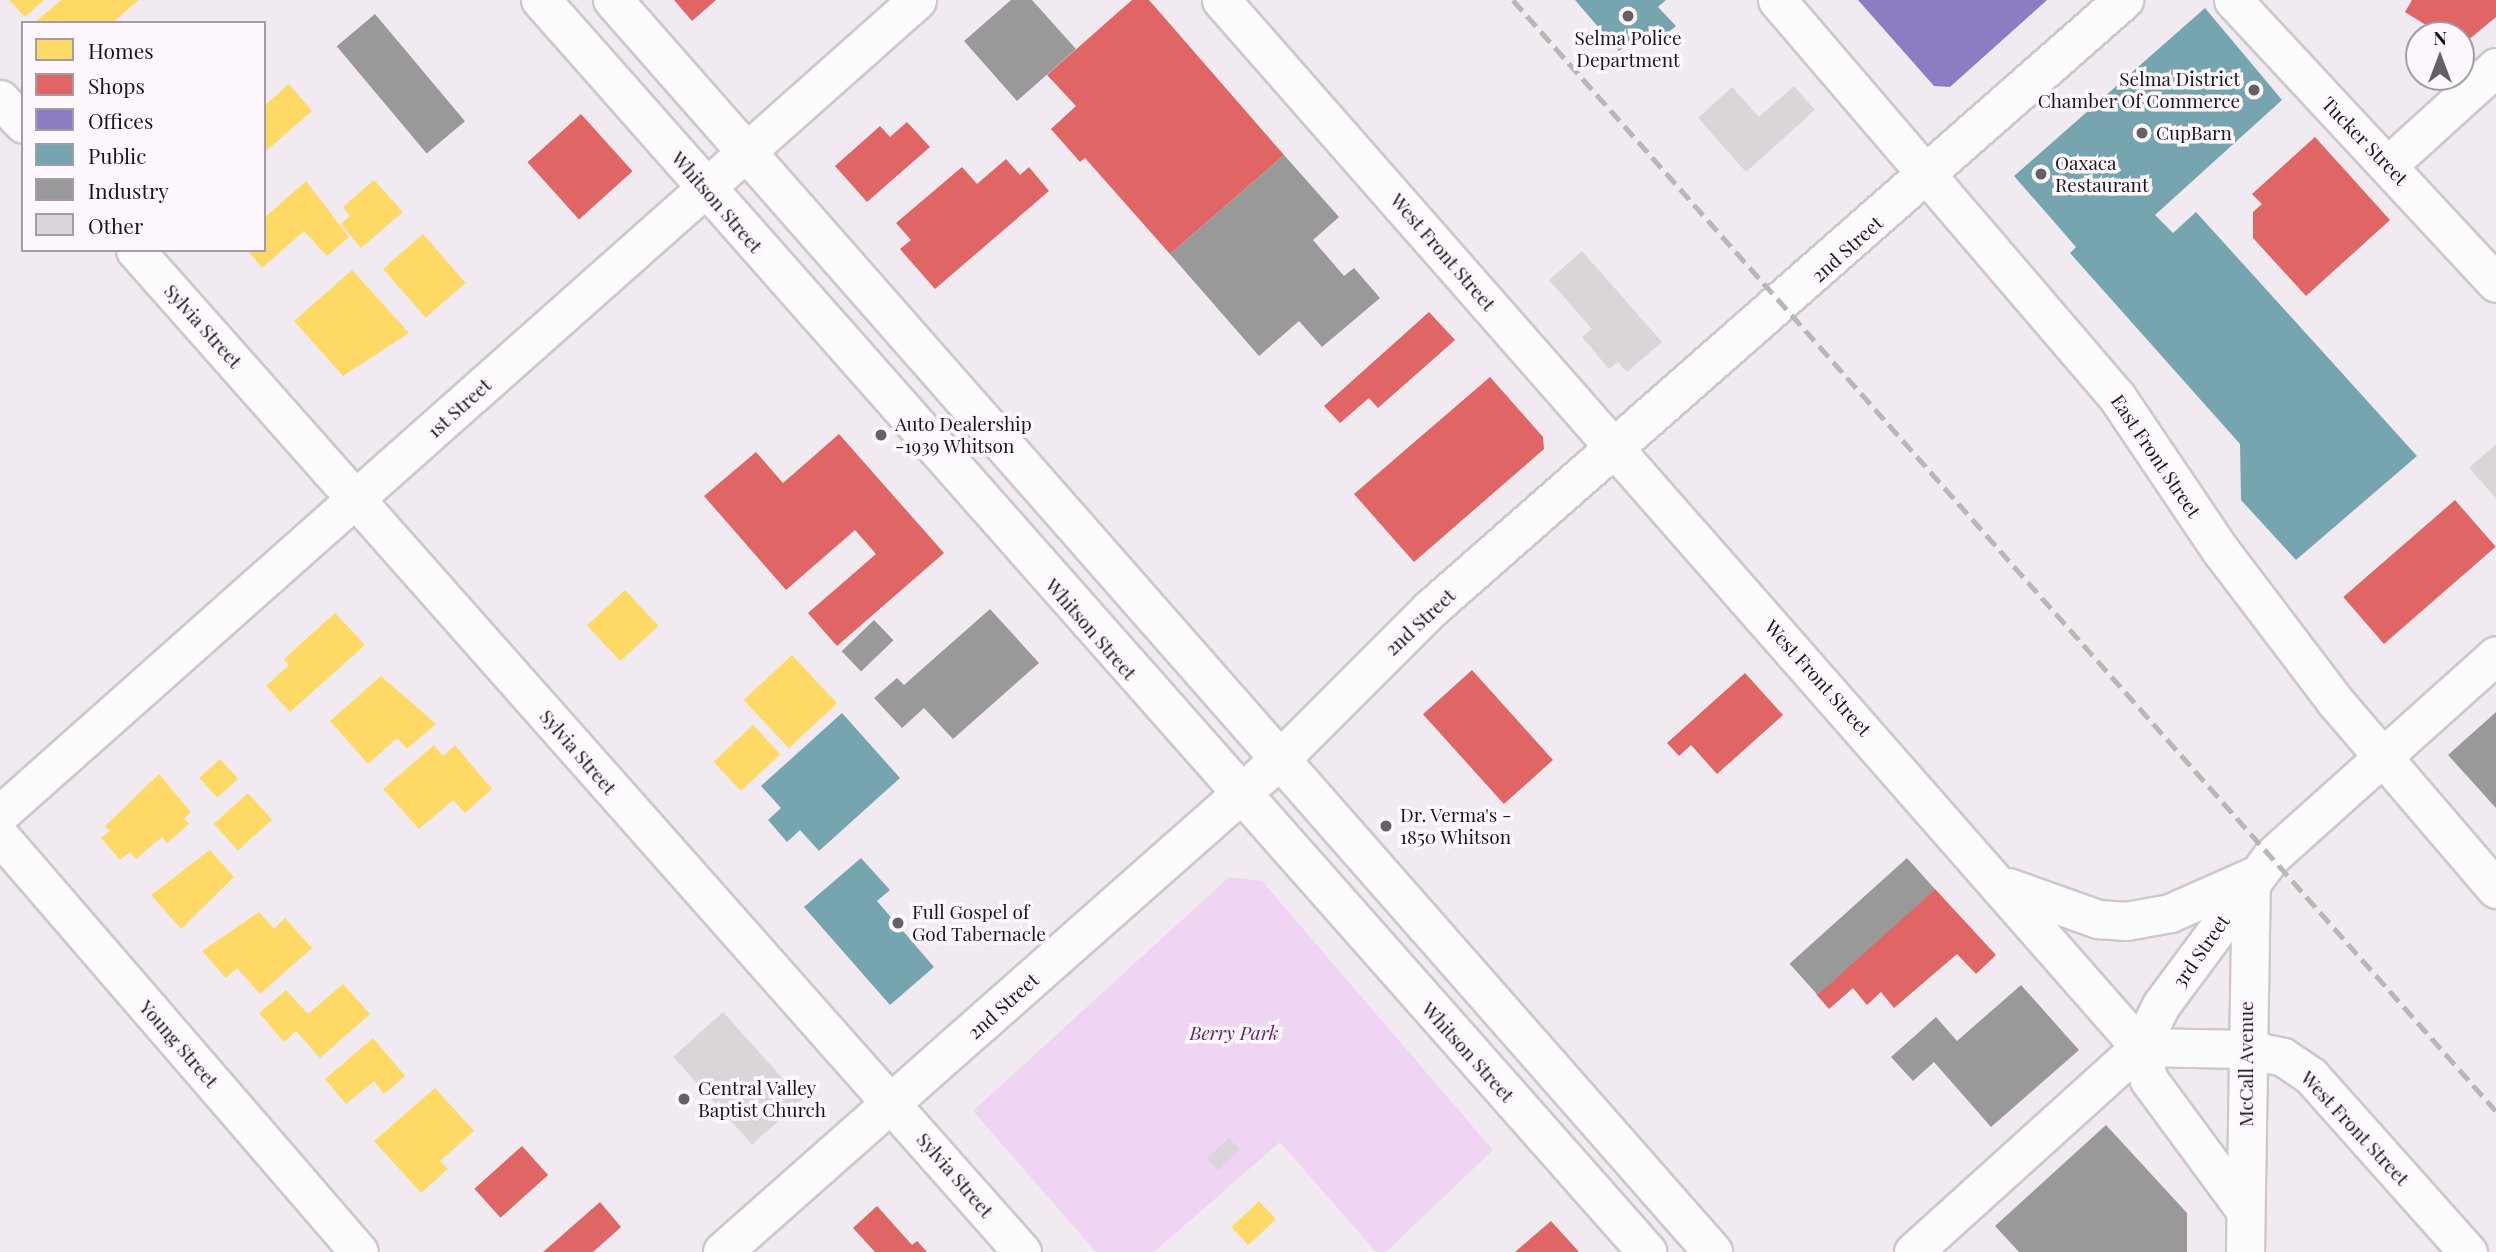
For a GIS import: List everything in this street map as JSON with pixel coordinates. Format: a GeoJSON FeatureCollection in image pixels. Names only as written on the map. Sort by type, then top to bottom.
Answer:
{"type":"FeatureCollection","features":[{"type":"Feature","properties":{"kind":"main road","name":"Whitson Street"},"geometry":{"type":"LineString","coordinates":[[541,0],[1239,796],[1647,1252]]}},
{"type":"Feature","properties":{"kind":"main road"},"geometry":{"type":"LineString","coordinates":[[612,0],[747,149],[1283,757],[1713,1252]]}},
{"type":"Feature","properties":{"kind":"main road","name":"2nd Street"},"geometry":{"type":"LineString","coordinates":[[723,1252],[1283,757],[1432,609],[1928,178],[2124,0]]}},
{"type":"Feature","properties":{"kind":"street","name":"1st Street"},"geometry":{"type":"LineString","coordinates":[[0,814],[358,500],[704,187],[917,0]]}},
{"type":"Feature","properties":{"kind":"street","name":"West Front Street"},"geometry":{"type":"LineString","coordinates":[[1221,0],[1614,452],[2004,886],[2140,1047],[2246,1049],[2283,1057],[2311,1076],[2468,1252]]}},
{"type":"Feature","properties":{"kind":"street","name":"East Front Street"},"geometry":{"type":"LineString","coordinates":[[1777,0],[2118,397],[2221,551],[2381,760],[2496,889]]}},
{"type":"Feature","properties":{"kind":"street","name":"Tucker Street"},"geometry":{"type":"LineString","coordinates":[[2233,0],[2496,283]]}},
{"type":"Feature","properties":{"kind":"street"},"geometry":{"type":"LineString","coordinates":[[2388,165],[2496,67]]}},
{"type":"Feature","properties":{"kind":"street"},"geometry":{"type":"LineString","coordinates":[[0,99],[21,122]]}},
{"type":"Feature","properties":{"kind":"street","name":"Sylvia Street"},"geometry":{"type":"LineString","coordinates":[[137,252],[1022,1252]]}},
{"type":"Feature","properties":{"kind":"street","name":"3rd Street"},"geometry":{"type":"LineString","coordinates":[[1913,1252],[2140,1047],[2161,1006],[2252,877],[2496,655]]}},
{"type":"Feature","properties":{"kind":"street","name":"Young Street"},"geometry":{"type":"LineString","coordinates":[[0,836],[359,1252]]}},
{"type":"Feature","properties":{"kind":"street"},"geometry":{"type":"LineString","coordinates":[[2004,886],[2098,919],[2126,921],[2170,913],[2252,877]]}},
{"type":"Feature","properties":{"kind":"street","name":"McCall Avenue"},"geometry":{"type":"LineString","coordinates":[[2245,1252],[2246,1049],[2252,877]]}},
{"type":"Feature","properties":{"kind":"street"},"geometry":{"type":"LineString","coordinates":[[2140,1047],[2150,1080],[2245,1210]]}},
{"type":"Feature","properties":{"kind":"green space","name":"Berry Park"},"geometry":{"type":"Polygon","coordinates":[[[1229,877],[1262,881],[1493,1150],[1386,1252],[1376,1252],[1280,1142],[1154,1252],[1096,1252],[973,1111],[1229,877]]]}},
{"type":"Feature","properties":{"kind":"building: Homes"},"geometry":{"type":"Polygon","coordinates":[[[9,0],[44,0],[25,17],[9,0]]]}},
{"type":"Feature","properties":{"kind":"building: Homes"},"geometry":{"type":"Polygon","coordinates":[[[61,0],[139,0],[114,21],[36,21],[61,0]]]}},
{"type":"Feature","properties":{"kind":"building: Homes"},"geometry":{"type":"Polygon","coordinates":[[[289,84],[312,111],[266,151],[266,104],[289,84]]]}},
{"type":"Feature","properties":{"kind":"building: Homes"},"geometry":{"type":"Polygon","coordinates":[[[374,180],[403,212],[361,248],[341,224],[350,216],[343,207],[374,180]]]}},
{"type":"Feature","properties":{"kind":"building: Homes"},"geometry":{"type":"Polygon","coordinates":[[[306,181],[349,237],[327,256],[304,231],[262,268],[249,252],[266,252],[266,216],[306,181]]]}},
{"type":"Feature","properties":{"kind":"building: Homes"},"geometry":{"type":"Polygon","coordinates":[[[423,234],[466,283],[426,318],[383,269],[423,234]]]}},
{"type":"Feature","properties":{"kind":"building: Homes"},"geometry":{"type":"Polygon","coordinates":[[[352,270],[409,333],[343,376],[294,321],[352,270]]]}},
{"type":"Feature","properties":{"kind":"building: Homes"},"geometry":{"type":"Polygon","coordinates":[[[625,590],[658,626],[620,661],[587,625],[625,590]]]}},
{"type":"Feature","properties":{"kind":"building: Homes"},"geometry":{"type":"Polygon","coordinates":[[[335,613],[365,645],[290,712],[266,686],[289,665],[284,659],[335,613]]]}},
{"type":"Feature","properties":{"kind":"building: Homes"},"geometry":{"type":"Polygon","coordinates":[[[792,655],[837,703],[789,748],[744,700],[792,655]]]}},
{"type":"Feature","properties":{"kind":"building: Homes"},"geometry":{"type":"Polygon","coordinates":[[[381,676],[436,724],[407,749],[397,738],[368,764],[330,721],[381,676]]]}},
{"type":"Feature","properties":{"kind":"building: Homes"},"geometry":{"type":"Polygon","coordinates":[[[753,725],[780,754],[741,791],[714,762],[753,725]]]}},
{"type":"Feature","properties":{"kind":"building: Homes"},"geometry":{"type":"Polygon","coordinates":[[[434,745],[443,756],[455,745],[492,789],[465,813],[453,800],[419,829],[383,789],[434,745]]]}},
{"type":"Feature","properties":{"kind":"building: Homes"},"geometry":{"type":"Polygon","coordinates":[[[220,759],[238,779],[217,798],[199,778],[220,759]]]}},
{"type":"Feature","properties":{"kind":"building: Homes"},"geometry":{"type":"Polygon","coordinates":[[[159,774],[191,812],[184,818],[189,824],[167,843],[162,837],[136,859],[130,852],[120,860],[101,838],[110,831],[105,826],[159,774]]]}},
{"type":"Feature","properties":{"kind":"building: Homes"},"geometry":{"type":"Polygon","coordinates":[[[248,793],[272,820],[238,851],[214,824],[248,793]]]}},
{"type":"Feature","properties":{"kind":"building: Homes"},"geometry":{"type":"Polygon","coordinates":[[[210,850],[234,877],[181,929],[151,895],[210,850]]]}},
{"type":"Feature","properties":{"kind":"building: Homes"},"geometry":{"type":"Polygon","coordinates":[[[259,912],[274,929],[285,918],[312,948],[260,994],[237,968],[226,978],[202,951],[259,912]]]}},
{"type":"Feature","properties":{"kind":"building: Homes"},"geometry":{"type":"Polygon","coordinates":[[[343,984],[370,1014],[320,1058],[296,1031],[284,1042],[259,1013],[286,990],[308,1014],[343,984]]]}},
{"type":"Feature","properties":{"kind":"building: Homes"},"geometry":{"type":"Polygon","coordinates":[[[373,1038],[405,1076],[384,1094],[374,1081],[346,1104],[325,1079],[373,1038]]]}},
{"type":"Feature","properties":{"kind":"building: Homes"},"geometry":{"type":"Polygon","coordinates":[[[435,1088],[474,1131],[440,1161],[448,1169],[421,1193],[374,1141],[435,1088]]]}},
{"type":"Feature","properties":{"kind":"building: Homes"},"geometry":{"type":"Polygon","coordinates":[[[1259,1201],[1276,1219],[1248,1245],[1231,1227],[1259,1201]]]}},
{"type":"Feature","properties":{"kind":"building: Shops"},"geometry":{"type":"Polygon","coordinates":[[[674,0],[716,0],[692,21],[674,0]]]}},
{"type":"Feature","properties":{"kind":"building: Shops"},"geometry":{"type":"Polygon","coordinates":[[[1132,0],[1149,0],[1284,155],[1170,254],[1085,158],[1080,162],[1051,129],[1076,106],[1047,75],[1132,0]]]}},
{"type":"Feature","properties":{"kind":"building: Shops"},"geometry":{"type":"Polygon","coordinates":[[[2412,0],[2496,0],[2496,17],[2475,34],[2475,21],[2419,21],[2405,12],[2412,0]]]}},
{"type":"Feature","properties":{"kind":"building: Shops"},"geometry":{"type":"Polygon","coordinates":[[[581,114],[633,171],[579,219],[527,162],[581,114]]]}},
{"type":"Feature","properties":{"kind":"building: Shops"},"geometry":{"type":"Polygon","coordinates":[[[907,122],[930,147],[867,202],[835,166],[880,126],[890,137],[907,122]]]}},
{"type":"Feature","properties":{"kind":"building: Shops"},"geometry":{"type":"Polygon","coordinates":[[[2315,137],[2390,220],[2306,296],[2253,238],[2253,212],[2262,204],[2252,194],[2315,137]]]}},
{"type":"Feature","properties":{"kind":"building: Shops"},"geometry":{"type":"Polygon","coordinates":[[[1006,159],[1020,175],[1029,167],[1049,191],[935,289],[900,249],[911,240],[896,223],[962,167],[977,184],[1006,159]]]}},
{"type":"Feature","properties":{"kind":"building: Shops"},"geometry":{"type":"Polygon","coordinates":[[[1429,312],[1455,340],[1378,408],[1369,398],[1340,423],[1324,406],[1429,312]]]}},
{"type":"Feature","properties":{"kind":"building: Shops"},"geometry":{"type":"Polygon","coordinates":[[[1490,377],[1543,437],[1544,449],[1414,562],[1354,494],[1490,377]]]}},
{"type":"Feature","properties":{"kind":"building: Shops"},"geometry":{"type":"Polygon","coordinates":[[[839,434],[944,553],[837,646],[808,613],[876,554],[855,530],[786,590],[704,496],[756,452],[783,483],[839,434]]]}},
{"type":"Feature","properties":{"kind":"building: Shops"},"geometry":{"type":"Polygon","coordinates":[[[2455,500],[2496,547],[2384,644],[2343,597],[2455,500]]]}},
{"type":"Feature","properties":{"kind":"building: Shops"},"geometry":{"type":"Polygon","coordinates":[[[1472,670],[1553,760],[1504,804],[1423,714],[1472,670]]]}},
{"type":"Feature","properties":{"kind":"building: Shops"},"geometry":{"type":"Polygon","coordinates":[[[1745,673],[1783,715],[1717,774],[1691,745],[1679,756],[1667,743],[1745,673]]]}},
{"type":"Feature","properties":{"kind":"building: Shops"},"geometry":{"type":"Polygon","coordinates":[[[1935,889],[1996,955],[1976,974],[1957,954],[1894,1008],[1881,992],[1867,1005],[1853,988],[1829,1009],[1816,994],[1935,889]]]}},
{"type":"Feature","properties":{"kind":"building: Shops"},"geometry":{"type":"Polygon","coordinates":[[[522,1146],[548,1175],[501,1218],[474,1189],[522,1146]]]}},
{"type":"Feature","properties":{"kind":"building: Shops"},"geometry":{"type":"Polygon","coordinates":[[[600,1202],[621,1227],[593,1252],[543,1252],[600,1202]]]}},
{"type":"Feature","properties":{"kind":"building: Shops"},"geometry":{"type":"Polygon","coordinates":[[[877,1206],[912,1245],[917,1241],[927,1252],[875,1252],[853,1228],[877,1206]]]}},
{"type":"Feature","properties":{"kind":"building: Shops"},"geometry":{"type":"Polygon","coordinates":[[[1551,1221],[1579,1252],[1515,1252],[1551,1221]]]}},
{"type":"Feature","properties":{"kind":"building: Offices"},"geometry":{"type":"Polygon","coordinates":[[[1858,0],[2047,0],[1950,87],[1934,86],[1858,0]]]}},
{"type":"Feature","properties":{"kind":"building: Public","name":"Selma Police Department"},"geometry":{"type":"Polygon","coordinates":[[[1575,0],[1666,0],[1658,7],[1676,26],[1649,48],[1638,35],[1619,51],[1575,0]]]}},
{"type":"Feature","properties":{"kind":"building: Public"},"geometry":{"type":"Polygon","coordinates":[[[2205,8],[2282,100],[2155,215],[2173,233],[2196,212],[2417,456],[2296,560],[2241,500],[2240,444],[2070,253],[2076,247],[2014,176],[2205,8]]]}},
{"type":"Feature","properties":{"kind":"building: Public"},"geometry":{"type":"Polygon","coordinates":[[[842,713],[900,778],[819,851],[800,830],[787,842],[768,820],[781,808],[761,786],[842,713]]]}},
{"type":"Feature","properties":{"kind":"building: Public"},"geometry":{"type":"Polygon","coordinates":[[[861,858],[890,890],[877,901],[934,967],[890,1005],[804,907],[861,858]]]}},
{"type":"Feature","properties":{"kind":"building: Industry"},"geometry":{"type":"Polygon","coordinates":[[[1011,0],[1032,0],[1076,49],[1017,101],[964,41],[1011,0]]]}},
{"type":"Feature","properties":{"kind":"building: Industry"},"geometry":{"type":"Polygon","coordinates":[[[375,14],[465,121],[427,153],[337,46],[375,14]]]}},
{"type":"Feature","properties":{"kind":"building: Industry"},"geometry":{"type":"Polygon","coordinates":[[[1284,155],[1339,217],[1313,240],[1344,276],[1354,268],[1380,298],[1322,347],[1299,321],[1259,356],[1170,254],[1284,155]]]}},
{"type":"Feature","properties":{"kind":"building: Industry"},"geometry":{"type":"Polygon","coordinates":[[[990,609],[1039,663],[953,739],[924,708],[902,728],[874,698],[897,678],[904,685],[990,609]]]}},
{"type":"Feature","properties":{"kind":"building: Industry"},"geometry":{"type":"Polygon","coordinates":[[[874,620],[893,640],[861,671],[842,651],[874,620]]]}},
{"type":"Feature","properties":{"kind":"building: Industry"},"geometry":{"type":"Polygon","coordinates":[[[2496,712],[2496,808],[2448,755],[2496,712]]]}},
{"type":"Feature","properties":{"kind":"building: Industry"},"geometry":{"type":"Polygon","coordinates":[[[1907,858],[1935,889],[1818,995],[1790,964],[1907,858]]]}},
{"type":"Feature","properties":{"kind":"building: Industry"},"geometry":{"type":"Polygon","coordinates":[[[2021,985],[2079,1050],[1991,1127],[1934,1062],[1913,1081],[1891,1057],[1936,1017],[1957,1041],[2021,985]]]}},
{"type":"Feature","properties":{"kind":"building: Industry"},"geometry":{"type":"Polygon","coordinates":[[[2106,1125],[2187,1213],[2187,1252],[2019,1252],[1995,1226],[2106,1125]]]}},
{"type":"Feature","properties":{"kind":"building: Other"},"geometry":{"type":"Polygon","coordinates":[[[1794,86],[1815,110],[1746,172],[1698,118],[1732,87],[1759,117],[1794,86]]]}},
{"type":"Feature","properties":{"kind":"building: Other"},"geometry":{"type":"Polygon","coordinates":[[[1582,251],[1662,342],[1627,372],[1618,362],[1609,369],[1582,337],[1592,329],[1549,280],[1582,251]]]}},
{"type":"Feature","properties":{"kind":"building: Other"},"geometry":{"type":"Polygon","coordinates":[[[2496,444],[2496,498],[2469,468],[2496,444]]]}},
{"type":"Feature","properties":{"kind":"building: Other"},"geometry":{"type":"Polygon","coordinates":[[[723,1012],[802,1100],[752,1145],[673,1057],[723,1012]]]}},
{"type":"Feature","properties":{"kind":"building: Other"},"geometry":{"type":"Polygon","coordinates":[[[1229,1138],[1240,1150],[1218,1170],[1207,1158],[1229,1138]]]}},
{"type":"Feature","properties":{"kind":"railway"},"geometry":{"type":"LineString","coordinates":[[1513,0],[2496,1111]]}},
{"type":"Feature","properties":{"kind":"place","name":"Selma Police Department"},"geometry":{"type":"Point","coordinates":[1628,16]}},
{"type":"Feature","properties":{"kind":"place","name":"Selma District Chamber Of Commerce"},"geometry":{"type":"Point","coordinates":[2254,90]}},
{"type":"Feature","properties":{"kind":"place","name":"CupBarn"},"geometry":{"type":"Point","coordinates":[2142,133]}},
{"type":"Feature","properties":{"kind":"place","name":"Oaxaca Restaurant"},"geometry":{"type":"Point","coordinates":[2041,174]}},
{"type":"Feature","properties":{"kind":"place","name":"Auto Dealership -1939 Whitson"},"geometry":{"type":"Point","coordinates":[881,435]}},
{"type":"Feature","properties":{"kind":"place","name":"Dr. Verma's - 1850 Whitson"},"geometry":{"type":"Point","coordinates":[1386,826]}},
{"type":"Feature","properties":{"kind":"place","name":"Full Gospel of God Tabernacle"},"geometry":{"type":"Point","coordinates":[898,923]}},
{"type":"Feature","properties":{"kind":"place","name":"Central Valley Baptist Church"},"geometry":{"type":"Point","coordinates":[684,1099]}}]}
